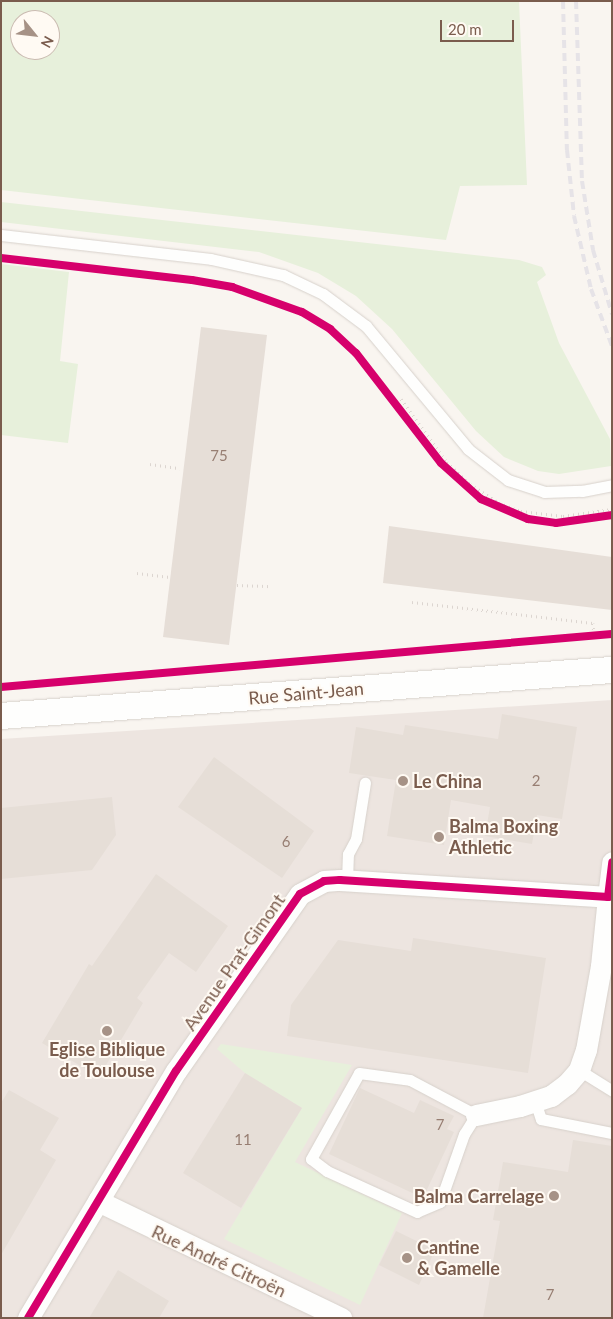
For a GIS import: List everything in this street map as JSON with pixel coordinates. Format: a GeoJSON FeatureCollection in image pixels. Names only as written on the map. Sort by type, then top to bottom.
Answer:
{"type":"FeatureCollection","features":[{"type":"Feature","properties":{"kind":"street","name":"Rue Saint-Jean"},"geometry":{"type":"LineString","coordinates":[[1,716],[612,670]]}},
{"type":"Feature","properties":{"kind":"street"},"geometry":{"type":"LineString","coordinates":[[476,1115],[535,1101],[567,1084],[579,1070],[586,1050],[607,943],[608,896],[612,862]]}},
{"type":"Feature","properties":{"kind":"street","name":"Avenue Prat-Gimont"},"geometry":{"type":"LineString","coordinates":[[28,1318],[176,1071],[300,894],[324,881],[347,881],[608,896]]}},
{"type":"Feature","properties":{"kind":"street","name":"Rue André Citroën"},"geometry":{"type":"LineString","coordinates":[[98,1201],[341,1318]]}},
{"type":"Feature","properties":{"kind":"lane"},"geometry":{"type":"LineString","coordinates":[[1,235],[211,259],[283,275],[323,294],[366,326],[458,438],[508,480],[544,492],[582,491],[612,485]]}},
{"type":"Feature","properties":{"kind":"lane"},"geometry":{"type":"LineString","coordinates":[[347,881],[348,854],[356,839],[365,783]]}},
{"type":"Feature","properties":{"kind":"lane"},"geometry":{"type":"LineString","coordinates":[[579,1070],[612,1091]]}},
{"type":"Feature","properties":{"kind":"lane"},"geometry":{"type":"LineString","coordinates":[[359,1073],[410,1080],[476,1115],[464,1134],[440,1202],[417,1212],[327,1171],[311,1159],[359,1073]]}},
{"type":"Feature","properties":{"kind":"lane"},"geometry":{"type":"LineString","coordinates":[[535,1101],[542,1119],[612,1133]]}},
{"type":"Feature","properties":{"kind":"path"},"geometry":{"type":"LineString","coordinates":[[393,394],[447,462],[470,484],[499,503],[520,511],[563,516],[612,509]]}},
{"type":"Feature","properties":{"kind":"path"},"geometry":{"type":"LineString","coordinates":[[393,394],[441,463],[481,499],[528,519],[556,523],[612,516]]}},
{"type":"Feature","properties":{"kind":"path"},"geometry":{"type":"LineString","coordinates":[[150,464],[180,468]]}},
{"type":"Feature","properties":{"kind":"path"},"geometry":{"type":"LineString","coordinates":[[137,572],[170,577]]}},
{"type":"Feature","properties":{"kind":"path"},"geometry":{"type":"LineString","coordinates":[[237,585],[271,586]]}},
{"type":"Feature","properties":{"kind":"path"},"geometry":{"type":"LineString","coordinates":[[412,602],[593,623],[594,636]]}},
{"type":"Feature","properties":{"kind":"shaded area"},"geometry":{"type":"Polygon","coordinates":[[[612,700],[612,1318],[1,1318],[1,739],[612,700]]]}},
{"type":"Feature","properties":{"kind":"green space"},"geometry":{"type":"Polygon","coordinates":[[[1,1],[519,1],[527,185],[460,186],[446,240],[1,190],[1,1]]]}},
{"type":"Feature","properties":{"kind":"green space"},"geometry":{"type":"Polygon","coordinates":[[[1,202],[519,260],[542,267],[546,275],[537,282],[559,343],[610,439],[611,466],[559,474],[538,471],[504,457],[476,431],[392,329],[356,296],[318,273],[259,252],[1,222],[1,202]]]}},
{"type":"Feature","properties":{"kind":"green space"},"geometry":{"type":"Polygon","coordinates":[[[1,264],[69,272],[60,361],[78,364],[68,443],[1,435],[1,264]]]}},
{"type":"Feature","properties":{"kind":"green space"},"geometry":{"type":"Polygon","coordinates":[[[221,1044],[352,1065],[295,1162],[402,1213],[360,1305],[224,1239],[302,1108],[245,1073],[217,1049],[221,1044]]]}},
{"type":"Feature","properties":{"kind":"building"},"geometry":{"type":"Polygon","coordinates":[[[201,327],[267,335],[229,645],[163,637],[201,327]]]}},
{"type":"Feature","properties":{"kind":"building"},"geometry":{"type":"Polygon","coordinates":[[[389,526],[612,557],[612,610],[383,583],[389,526]]]}},
{"type":"Feature","properties":{"kind":"building"},"geometry":{"type":"Polygon","coordinates":[[[502,714],[577,727],[562,819],[537,815],[532,844],[485,836],[490,807],[451,800],[444,845],[387,836],[396,780],[349,773],[356,727],[403,735],[405,725],[498,739],[502,714]]]}},
{"type":"Feature","properties":{"kind":"building"},"geometry":{"type":"Polygon","coordinates":[[[214,757],[314,831],[282,878],[178,807],[214,757]]]}},
{"type":"Feature","properties":{"kind":"building"},"geometry":{"type":"Polygon","coordinates":[[[112,797],[116,835],[92,870],[1,879],[1,808],[112,797]]]}},
{"type":"Feature","properties":{"kind":"building"},"geometry":{"type":"Polygon","coordinates":[[[156,874],[228,926],[196,972],[169,953],[137,998],[143,1003],[99,1077],[42,1043],[89,964],[92,966],[156,874]]]}},
{"type":"Feature","properties":{"kind":"building"},"geometry":{"type":"Polygon","coordinates":[[[413,938],[546,958],[528,1073],[287,1036],[291,1005],[338,940],[411,951],[413,938]]]}},
{"type":"Feature","properties":{"kind":"building"},"geometry":{"type":"Polygon","coordinates":[[[245,1073],[302,1108],[241,1208],[183,1173],[245,1073]]]}},
{"type":"Feature","properties":{"kind":"building"},"geometry":{"type":"Polygon","coordinates":[[[360,1088],[414,1113],[420,1100],[454,1116],[447,1129],[454,1132],[423,1198],[329,1154],[360,1088]]]}},
{"type":"Feature","properties":{"kind":"building"},"geometry":{"type":"Polygon","coordinates":[[[9,1090],[59,1118],[40,1150],[56,1160],[1,1255],[1,1103],[9,1090]]]}},
{"type":"Feature","properties":{"kind":"building"},"geometry":{"type":"Polygon","coordinates":[[[573,1140],[612,1146],[612,1318],[483,1318],[500,1221],[493,1220],[503,1162],[568,1172],[573,1140]]]}},
{"type":"Feature","properties":{"kind":"building","name":"Cantine & Gamelle"},"geometry":{"type":"Polygon","coordinates":[[[396,1231],[435,1250],[419,1285],[379,1265],[396,1231]]]}},
{"type":"Feature","properties":{"kind":"building"},"geometry":{"type":"Polygon","coordinates":[[[118,1270],[169,1301],[159,1318],[89,1318],[118,1270]]]}},
{"type":"Feature","properties":{"kind":"railway"},"geometry":{"type":"LineString","coordinates":[[563,1],[567,150],[574,216],[591,289],[612,346]]}},
{"type":"Feature","properties":{"kind":"railway"},"geometry":{"type":"LineString","coordinates":[[576,1],[582,181],[593,250],[612,314]]}},
{"type":"Feature","properties":{"kind":"cycle path"},"geometry":{"type":"LineString","coordinates":[[1,258],[192,280],[232,287],[302,312],[330,329],[356,353],[441,463],[481,499],[528,519],[556,523],[612,515]]}},
{"type":"Feature","properties":{"kind":"cycle path"},"geometry":{"type":"LineString","coordinates":[[1,687],[612,634]]}},
{"type":"Feature","properties":{"kind":"cycle path"},"geometry":{"type":"LineString","coordinates":[[28,1318],[176,1071],[300,894],[324,881],[340,880],[608,897],[612,862]]}},
{"type":"Feature","properties":{"kind":"place","name":"Le China"},"geometry":{"type":"Point","coordinates":[403,781]}},
{"type":"Feature","properties":{"kind":"place","name":"Balma Boxing Athletic"},"geometry":{"type":"Point","coordinates":[439,837]}},
{"type":"Feature","properties":{"kind":"place","name":"Eglise Biblique de Toulouse"},"geometry":{"type":"Point","coordinates":[107,1031]}},
{"type":"Feature","properties":{"kind":"place","name":"Balma Carrelage"},"geometry":{"type":"Point","coordinates":[554,1196]}},
{"type":"Feature","properties":{"kind":"place","name":"Cantine & Gamelle"},"geometry":{"type":"Point","coordinates":[407,1258]}}]}
